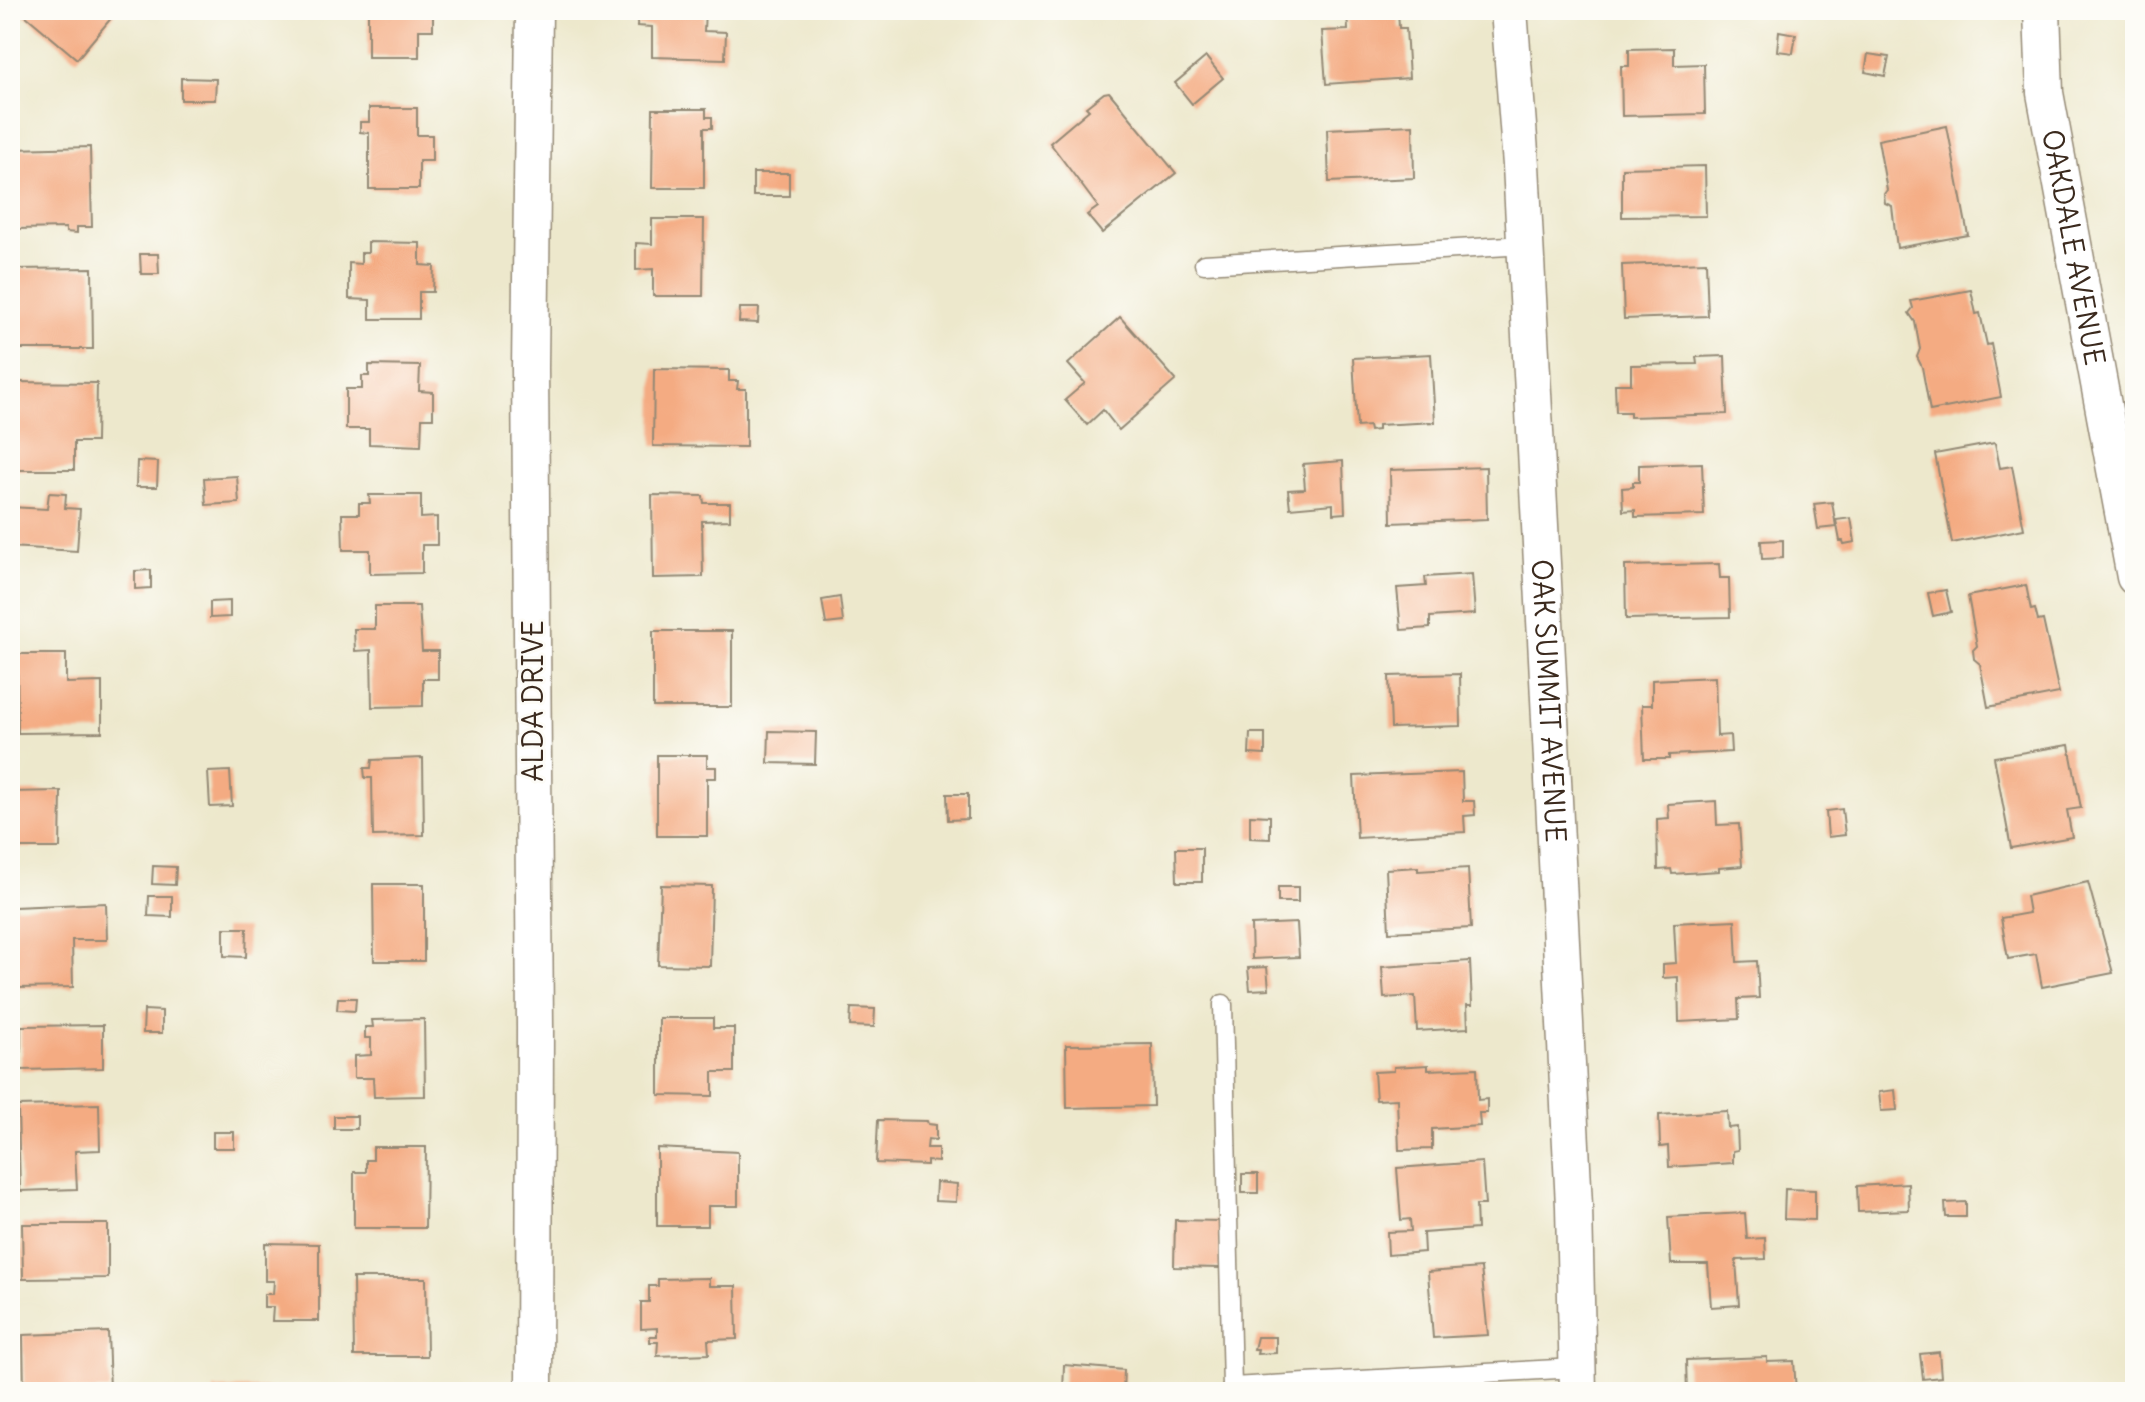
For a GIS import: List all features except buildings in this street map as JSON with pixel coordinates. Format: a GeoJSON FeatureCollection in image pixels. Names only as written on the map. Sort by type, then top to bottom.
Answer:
{"type":"FeatureCollection","features":[{"type":"Feature","properties":{"kind":"street","name":"ALDA DRIVE"},"geometry":{"type":"LineString","coordinates":[[534,10],[530,368],[535,1027],[534,1392]]}},
{"type":"Feature","properties":{"kind":"street","name":"OAK SUMMIT AVENUE"},"geometry":{"type":"LineString","coordinates":[[1509,10],[1525,245],[1574,1206],[1577,1380]]}},
{"type":"Feature","properties":{"kind":"street","name":"OAKDALE AVENUE"},"geometry":{"type":"LineString","coordinates":[[2042,10],[2045,93],[2135,577]]}},
{"type":"Feature","properties":{"kind":"lane"},"geometry":{"type":"LineString","coordinates":[[1204,264],[1525,245]]}},
{"type":"Feature","properties":{"kind":"lane"},"geometry":{"type":"LineString","coordinates":[[1223,1004],[1231,1389],[1577,1380]]}}]}
